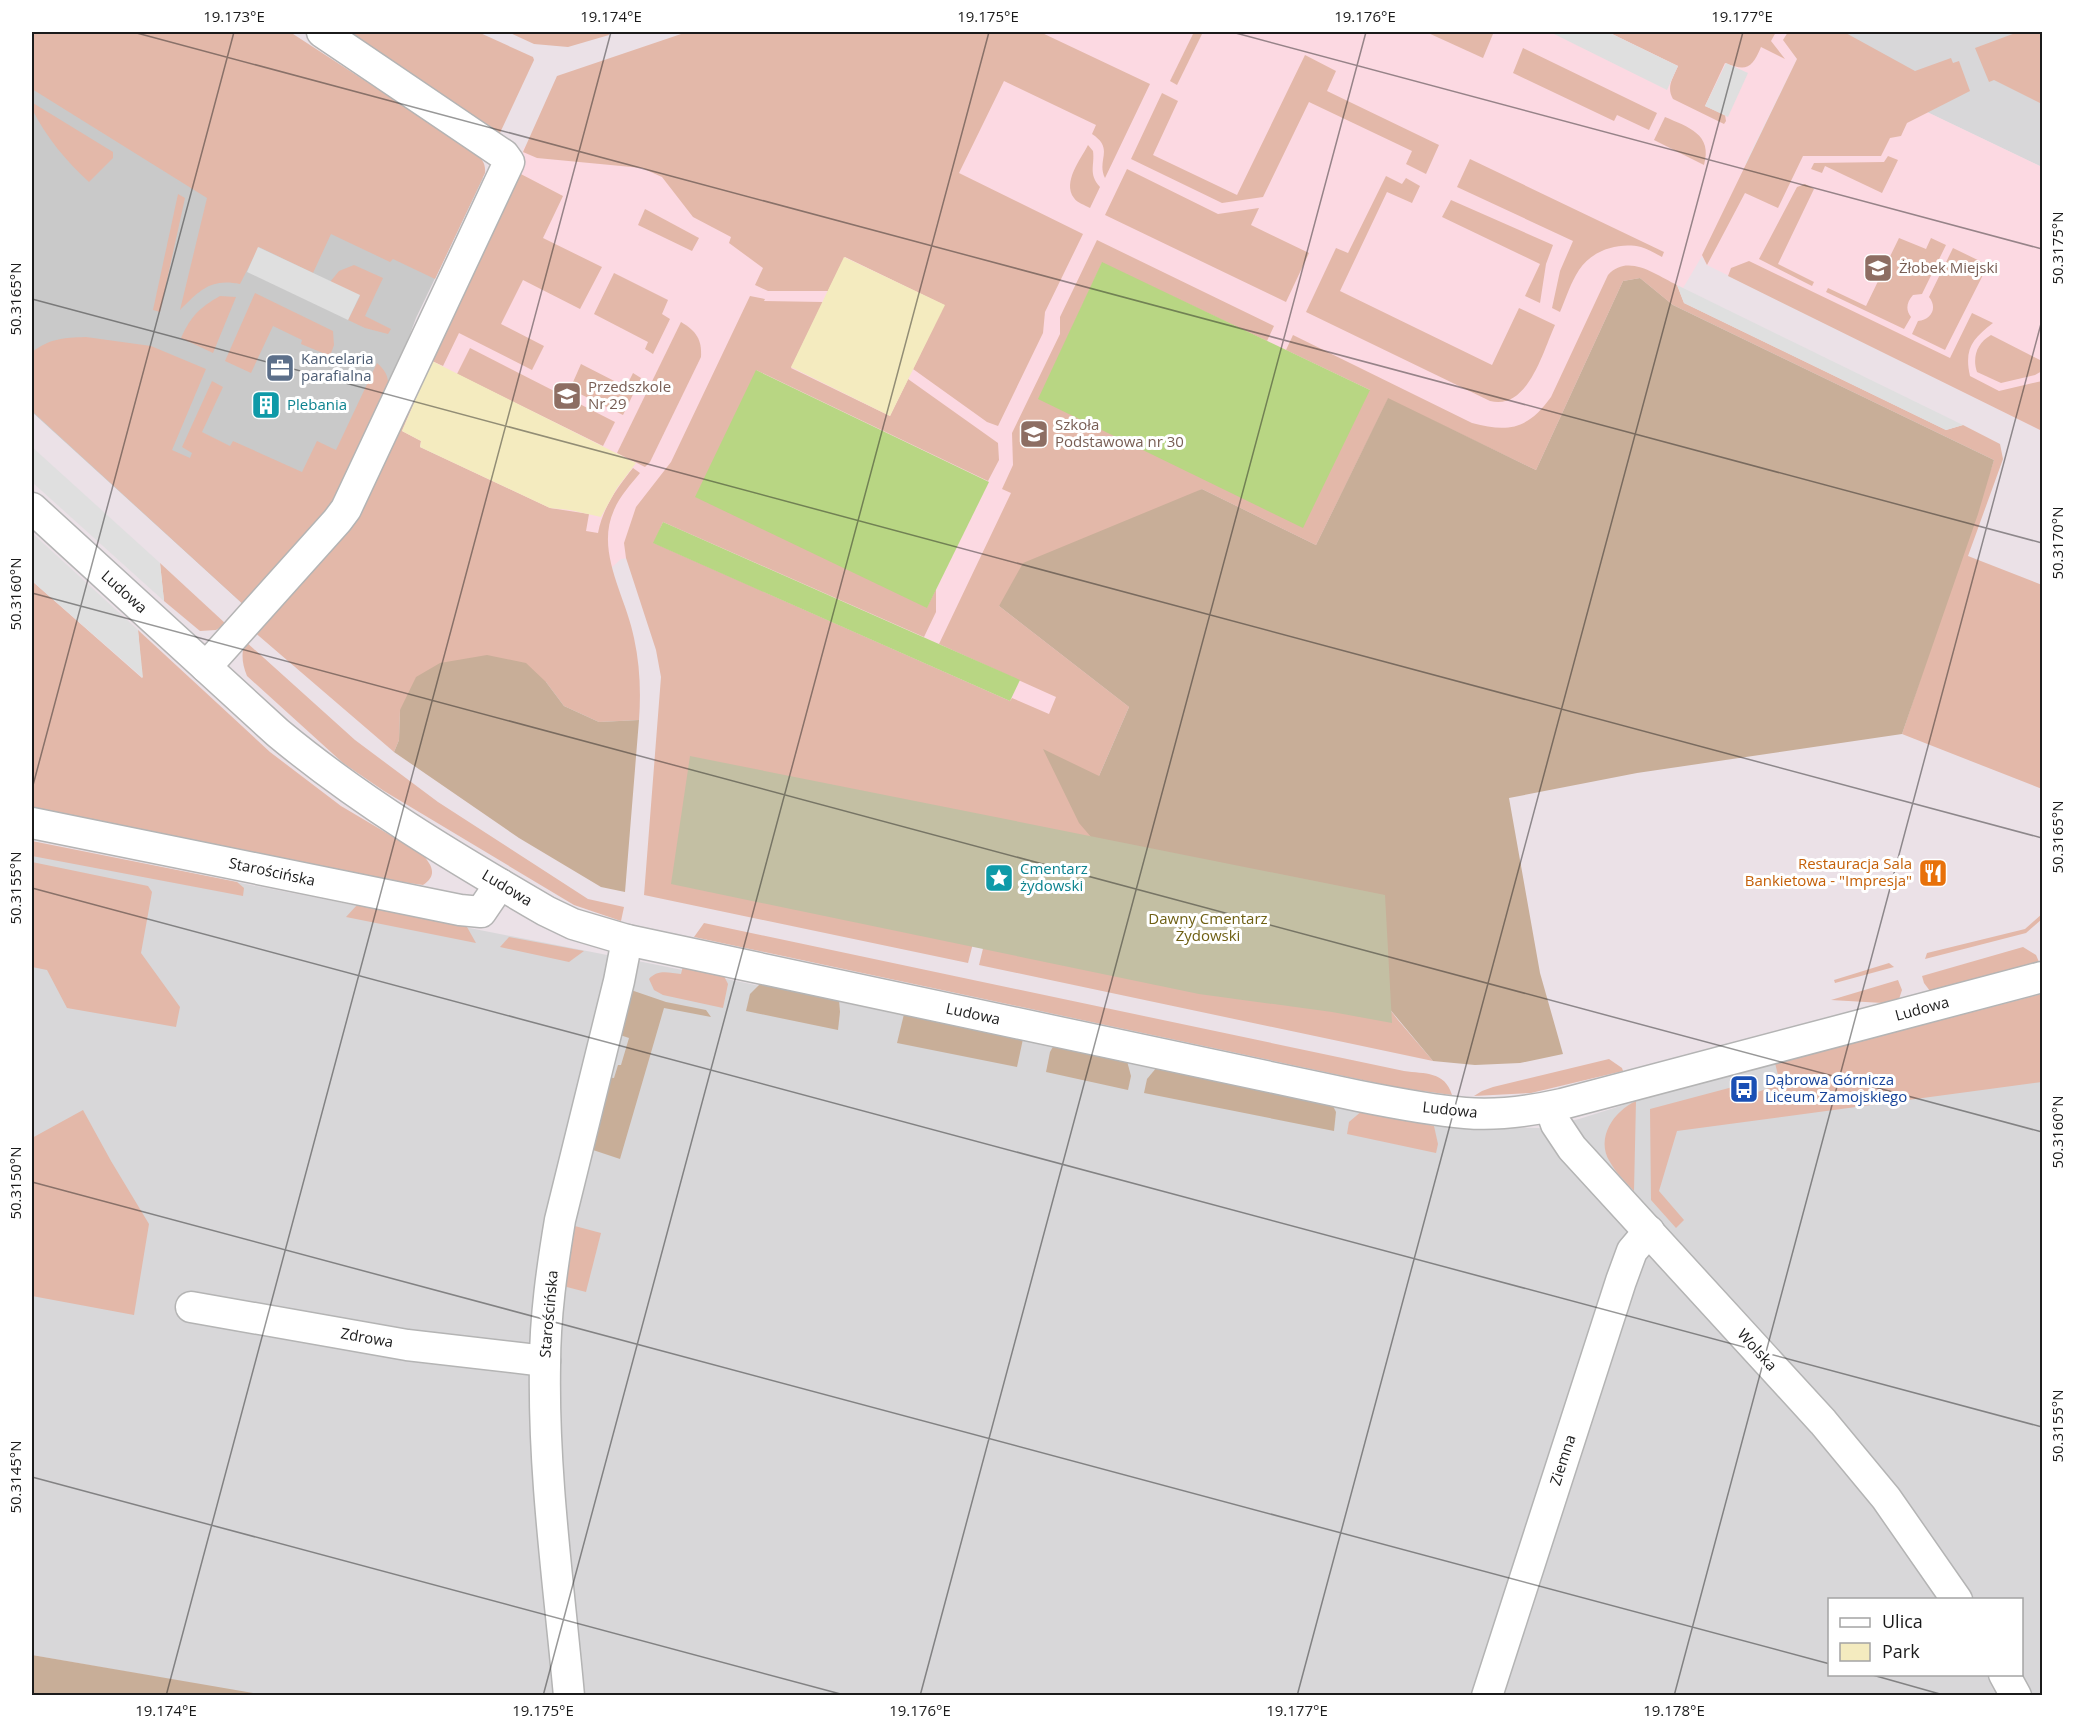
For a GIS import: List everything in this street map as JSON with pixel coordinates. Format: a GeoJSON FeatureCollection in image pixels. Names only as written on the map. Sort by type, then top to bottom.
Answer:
{"type":"FeatureCollection","features":[{"type":"Feature","properties":{"kind":"street"},"geometry":{"type":"LineString","coordinates":[[206,667],[337,522],[346,509],[509,162],[504,155],[322,32]]}},
{"type":"Feature","properties":{"kind":"street","name":"Ludowa"},"geometry":{"type":"LineString","coordinates":[[32,508],[278,733],[357,795],[500,884],[573,924],[627,940],[1359,1096],[1433,1110],[1494,1114],[1550,1107],[2043,977]]}},
{"type":"Feature","properties":{"kind":"street","name":"Starościńska"},"geometry":{"type":"LineString","coordinates":[[32,823],[460,910],[481,912],[500,884]]}},
{"type":"Feature","properties":{"kind":"street","name":"Starościńska"},"geometry":{"type":"LineString","coordinates":[[569,1695],[547,1444],[545,1362],[553,1259],[560,1220],[627,940]]}},
{"type":"Feature","properties":{"kind":"street","name":"Wolska"},"geometry":{"type":"LineString","coordinates":[[1550,1107],[1556,1124],[1572,1148],[1649,1231],[1886,1498],[1956,1598]]}},
{"type":"Feature","properties":{"kind":"street","name":"Ziemna"},"geometry":{"type":"LineString","coordinates":[[1487,1695],[1621,1281],[1632,1251],[1649,1231]]}},
{"type":"Feature","properties":{"kind":"street","name":"Zdrowa"},"geometry":{"type":"LineString","coordinates":[[191,1307],[407,1345],[545,1362]]}},
{"type":"Feature","properties":{"kind":"street"},"geometry":{"type":"LineString","coordinates":[[2005,1676],[2016,1695]]}},
{"type":"Feature","properties":{"kind":"shaded area","name":"Szkoła Podstawowa nr 30"},"geometry":{"type":"Polygon","coordinates":[[[897,32],[1788,32],[1784,40],[1797,59],[1745,164],[1902,100],[2042,167],[2042,431],[1707,265],[1702,256],[1673,305],[1536,470],[1129,707],[1099,776],[638,557],[621,559],[608,571],[402,431],[517,172],[524,147],[897,32]]]}},
{"type":"Feature","properties":{"kind":"shaded area"},"geometry":{"type":"Polygon","coordinates":[[[1555,32],[1608,32],[1678,66],[1667,90],[1554,34],[1555,32]]]}},
{"type":"Feature","properties":{"kind":"shaded area"},"geometry":{"type":"Polygon","coordinates":[[[1827,32],[2042,32],[2042,167],[1902,100],[1827,32]]]}},
{"type":"Feature","properties":{"kind":"shaded area"},"geometry":{"type":"Polygon","coordinates":[[[1726,63],[1748,73],[1728,117],[1705,106],[1726,63]]]}},
{"type":"Feature","properties":{"kind":"shaded area"},"geometry":{"type":"Polygon","coordinates":[[[32,64],[483,178],[416,318],[388,394],[245,606],[32,412],[32,64]]]}},
{"type":"Feature","properties":{"kind":"shaded area"},"geometry":{"type":"Polygon","coordinates":[[[258,247],[360,295],[348,320],[247,272],[258,247]]]}},
{"type":"Feature","properties":{"kind":"shaded area"},"geometry":{"type":"Polygon","coordinates":[[[1640,278],[1673,305],[1994,460],[1978,514],[1902,734],[1637,773],[1509,798],[1540,973],[1563,1054],[1520,1063],[1475,1065],[1433,1061],[1358,971],[1104,852],[1079,823],[1043,749],[1099,776],[1129,707],[999,606],[1023,563],[1202,489],[1316,545],[1388,398],[1536,470],[1623,281],[1640,278]]]}},
{"type":"Feature","properties":{"kind":"shaded area"},"geometry":{"type":"Polygon","coordinates":[[[1677,285],[1963,425],[1946,430],[1684,303],[1677,285]]]}},
{"type":"Feature","properties":{"kind":"shaded area"},"geometry":{"type":"Polygon","coordinates":[[[32,447],[160,563],[164,601],[32,482],[32,447]]]}},
{"type":"Feature","properties":{"kind":"shaded area"},"geometry":{"type":"Polygon","coordinates":[[[32,533],[138,630],[143,678],[32,581],[32,533]]]}},
{"type":"Feature","properties":{"kind":"shaded area"},"geometry":{"type":"Polygon","coordinates":[[[487,655],[526,663],[546,682],[564,706],[599,722],[639,720],[625,892],[601,887],[519,838],[394,752],[399,740],[400,710],[416,677],[440,663],[487,655]]]}},
{"type":"Feature","properties":{"kind":"shaded area"},"geometry":{"type":"Polygon","coordinates":[[[32,842],[658,965],[1449,1127],[1541,1128],[1579,1119],[1649,1097],[2042,994],[2042,1695],[264,1696],[32,1655],[32,842]]]}},
{"type":"Feature","properties":{"kind":"shaded area"},"geometry":{"type":"Polygon","coordinates":[[[761,983],[839,1000],[838,1030],[746,1011],[750,994],[761,983]]]}},
{"type":"Feature","properties":{"kind":"shaded area"},"geometry":{"type":"Polygon","coordinates":[[[631,990],[666,1002],[706,1010],[711,1017],[664,1008],[620,1159],[590,1149],[607,1077],[614,1078],[618,1065],[621,1065],[629,1038],[617,1034],[631,990]]]}},
{"type":"Feature","properties":{"kind":"shaded area"},"geometry":{"type":"Polygon","coordinates":[[[904,1014],[1023,1039],[1017,1067],[897,1043],[904,1014]]]}},
{"type":"Feature","properties":{"kind":"shaded area"},"geometry":{"type":"Polygon","coordinates":[[[1054,1045],[1127,1061],[1131,1076],[1128,1090],[1046,1072],[1050,1052],[1054,1045]]]}},
{"type":"Feature","properties":{"kind":"shaded area"},"geometry":{"type":"Polygon","coordinates":[[[1157,1067],[1332,1104],[1336,1112],[1334,1131],[1144,1093],[1147,1079],[1157,1067]]]}},
{"type":"Feature","properties":{"kind":"shaded area"},"geometry":{"type":"Polygon","coordinates":[[[32,1655],[264,1695],[32,1695],[32,1655]]]}},
{"type":"Feature","properties":{"kind":"green space"},"geometry":{"type":"Polygon","coordinates":[[[32,32],[290,32],[473,151],[485,166],[485,173],[435,279],[393,259],[390,262],[331,234],[313,273],[259,247],[240,284],[221,283],[207,287],[180,310],[207,198],[32,89],[32,32]]]}},
{"type":"Feature","properties":{"kind":"green space"},"geometry":{"type":"Polygon","coordinates":[[[341,32],[478,32],[533,57],[534,60],[499,135],[341,32]]]}},
{"type":"Feature","properties":{"kind":"green space"},"geometry":{"type":"Polygon","coordinates":[[[508,32],[608,32],[609,35],[568,47],[534,44],[508,32]]]}},
{"type":"Feature","properties":{"kind":"green space"},"geometry":{"type":"Polygon","coordinates":[[[687,32],[1040,32],[1150,84],[1105,178],[1102,166],[1104,150],[1099,139],[1092,134],[1096,125],[1004,81],[959,173],[1083,234],[1045,312],[1043,333],[998,426],[987,422],[913,369],[944,305],[845,257],[828,291],[768,291],[755,285],[763,268],[729,243],[731,237],[693,217],[662,177],[642,168],[537,158],[523,152],[557,76],[687,32]]]}},
{"type":"Feature","properties":{"kind":"green space"},"geometry":{"type":"Polygon","coordinates":[[[1194,32],[1203,32],[1177,85],[1170,81],[1194,32]]]}},
{"type":"Feature","properties":{"kind":"green space"},"geometry":{"type":"Polygon","coordinates":[[[1426,32],[1487,32],[1493,34],[1483,58],[1426,32]]]}},
{"type":"Feature","properties":{"kind":"green space"},"geometry":{"type":"Polygon","coordinates":[[[1608,32],[1776,32],[1771,41],[1785,59],[1761,47],[1755,60],[1748,66],[1739,67],[1725,63],[1705,106],[1725,115],[1724,124],[1673,99],[1670,86],[1678,66],[1608,32]]]}},
{"type":"Feature","properties":{"kind":"green space"},"geometry":{"type":"Polygon","coordinates":[[[1788,32],[1844,32],[1915,71],[1951,58],[1953,63],[1959,61],[1970,91],[1907,123],[1901,136],[1890,138],[1881,156],[1803,156],[1778,208],[1745,193],[1707,265],[1702,255],[1797,59],[1783,40],[1788,32]]]}},
{"type":"Feature","properties":{"kind":"green space"},"geometry":{"type":"Polygon","coordinates":[[[2018,32],[2042,32],[2042,104],[1994,80],[1989,82],[1975,48],[2018,32]]]}},
{"type":"Feature","properties":{"kind":"green space"},"geometry":{"type":"Polygon","coordinates":[[[1523,48],[1657,113],[1649,130],[1617,115],[1614,121],[1513,73],[1523,48]]]}},
{"type":"Feature","properties":{"kind":"green space"},"geometry":{"type":"Polygon","coordinates":[[[1305,55],[1336,71],[1327,91],[1439,145],[1426,174],[1406,164],[1412,151],[1309,102],[1263,197],[1222,203],[1131,159],[1162,93],[1178,101],[1153,155],[1237,195],[1305,55]]]}},
{"type":"Feature","properties":{"kind":"green space"},"geometry":{"type":"Polygon","coordinates":[[[33,103],[113,152],[113,158],[89,182],[72,166],[50,139],[32,109],[33,103]]]}},
{"type":"Feature","properties":{"kind":"green space"},"geometry":{"type":"Polygon","coordinates":[[[1665,117],[1690,128],[1702,139],[1706,154],[1704,165],[1654,140],[1665,117]]]}},
{"type":"Feature","properties":{"kind":"green space"},"geometry":{"type":"Polygon","coordinates":[[[1088,145],[1093,151],[1094,178],[1100,187],[1090,208],[1075,200],[1070,185],[1074,171],[1088,145]]]}},
{"type":"Feature","properties":{"kind":"green space"},"geometry":{"type":"Polygon","coordinates":[[[1888,156],[1898,160],[1882,193],[1825,166],[1822,173],[1811,169],[1814,163],[1884,162],[1888,156]]]}},
{"type":"Feature","properties":{"kind":"green space"},"geometry":{"type":"Polygon","coordinates":[[[1470,159],[1664,252],[1662,257],[1644,248],[1633,246],[1607,249],[1584,263],[1571,285],[1560,312],[1552,308],[1560,271],[1573,241],[1457,187],[1470,159]]]}},
{"type":"Feature","properties":{"kind":"green space"},"geometry":{"type":"Polygon","coordinates":[[[1127,169],[1218,214],[1259,208],[1251,225],[1309,253],[1286,302],[1105,215],[1127,169]]]}},
{"type":"Feature","properties":{"kind":"green space"},"geometry":{"type":"Polygon","coordinates":[[[517,172],[563,196],[543,238],[602,267],[580,309],[523,280],[501,324],[544,346],[532,370],[459,333],[443,366],[432,361],[402,431],[421,441],[420,447],[550,508],[589,514],[586,531],[598,533],[607,506],[621,483],[633,468],[640,473],[622,495],[614,510],[609,526],[608,542],[614,574],[636,648],[640,679],[639,720],[599,722],[564,706],[546,682],[400,710],[399,740],[394,752],[252,630],[328,547],[517,172]]]}},
{"type":"Feature","properties":{"kind":"green space"},"geometry":{"type":"Polygon","coordinates":[[[1386,176],[1402,184],[1406,178],[1420,186],[1412,203],[1387,192],[1340,291],[1492,365],[1519,308],[1555,325],[1532,376],[1514,397],[1503,402],[1490,401],[1306,312],[1336,248],[1348,253],[1386,176]]]}},
{"type":"Feature","properties":{"kind":"green space"},"geometry":{"type":"Polygon","coordinates":[[[1805,184],[1814,189],[1778,264],[1814,282],[1812,286],[1759,259],[1797,187],[1805,184]]]}},
{"type":"Feature","properties":{"kind":"green space"},"geometry":{"type":"Polygon","coordinates":[[[178,194],[185,198],[160,312],[153,310],[178,194]]]}},
{"type":"Feature","properties":{"kind":"green space"},"geometry":{"type":"Polygon","coordinates":[[[1451,200],[1553,245],[1546,264],[1540,303],[1525,296],[1540,264],[1442,217],[1451,200]]]}},
{"type":"Feature","properties":{"kind":"green space"},"geometry":{"type":"Polygon","coordinates":[[[645,209],[699,238],[692,251],[638,225],[645,209]]]}},
{"type":"Feature","properties":{"kind":"green space"},"geometry":{"type":"Polygon","coordinates":[[[1899,238],[1926,249],[1931,238],[1946,245],[1922,294],[1913,295],[1909,300],[1907,308],[1911,317],[1904,329],[1826,292],[1828,288],[1866,306],[1899,238]]]}},
{"type":"Feature","properties":{"kind":"green space"},"geometry":{"type":"Polygon","coordinates":[[[1097,240],[1274,326],[1267,341],[1102,263],[1039,399],[1370,390],[1286,350],[1293,335],[1472,423],[1497,428],[1517,426],[1534,416],[1551,397],[1608,275],[1624,266],[1633,266],[1677,285],[1684,303],[1946,430],[1963,425],[2000,444],[2003,459],[1968,556],[2042,585],[2042,789],[1902,734],[1994,460],[1673,305],[1640,278],[1623,281],[1536,470],[1388,399],[1316,545],[1202,489],[999,606],[1129,707],[1099,776],[1318,916],[1398,1020],[1433,1061],[979,965],[996,895],[986,892],[968,963],[644,895],[661,677],[656,650],[626,558],[624,543],[636,507],[671,462],[750,296],[765,299],[764,301],[823,302],[791,368],[890,416],[908,379],[998,443],[999,460],[988,481],[756,370],[927,607],[936,589],[936,612],[924,637],[663,522],[654,543],[1010,701],[1012,698],[1049,714],[1056,697],[939,644],[1011,493],[1002,489],[1013,465],[1012,433],[1060,334],[1060,317],[1097,240]]]}},
{"type":"Feature","properties":{"kind":"green space"},"geometry":{"type":"Polygon","coordinates":[[[1953,248],[1988,265],[1945,350],[1912,334],[1918,321],[1932,313],[1933,305],[1929,297],[1953,248]]]}},
{"type":"Feature","properties":{"kind":"green space"},"geometry":{"type":"Polygon","coordinates":[[[844,257],[945,305],[890,416],[791,367],[844,257]]]}},
{"type":"Feature","properties":{"kind":"green space"},"geometry":{"type":"Polygon","coordinates":[[[1749,261],[1950,358],[1972,313],[1993,323],[1971,345],[1968,359],[1970,376],[1999,391],[2042,381],[2042,431],[1728,276],[1731,268],[1749,261]]]}},
{"type":"Feature","properties":{"kind":"green space"},"geometry":{"type":"Polygon","coordinates":[[[1102,262],[1370,390],[1303,528],[1038,399],[1102,262]]]}},
{"type":"Feature","properties":{"kind":"green space"},"geometry":{"type":"Polygon","coordinates":[[[354,265],[383,278],[365,316],[391,329],[388,334],[365,328],[348,320],[360,296],[330,282],[339,271],[354,265]]]}},
{"type":"Feature","properties":{"kind":"green space"},"geometry":{"type":"Polygon","coordinates":[[[614,273],[668,300],[662,314],[670,319],[653,354],[645,349],[648,342],[594,314],[614,273]]]}},
{"type":"Feature","properties":{"kind":"green space"},"geometry":{"type":"Polygon","coordinates":[[[255,293],[333,331],[334,345],[330,356],[301,344],[302,340],[273,326],[251,373],[225,361],[255,293]]]}},
{"type":"Feature","properties":{"kind":"green space"},"geometry":{"type":"Polygon","coordinates":[[[220,296],[236,297],[213,353],[181,338],[196,313],[220,296]]]}},
{"type":"Feature","properties":{"kind":"green space"},"geometry":{"type":"Polygon","coordinates":[[[681,322],[697,336],[701,357],[650,462],[645,467],[617,453],[681,322]]]}},
{"type":"Feature","properties":{"kind":"green space"},"geometry":{"type":"Polygon","coordinates":[[[1991,335],[2042,361],[2042,371],[2035,375],[2001,383],[1977,372],[1975,361],[1977,351],[1982,342],[1991,335]]]}},
{"type":"Feature","properties":{"kind":"green space"},"geometry":{"type":"Polygon","coordinates":[[[86,337],[151,346],[206,369],[172,450],[190,458],[192,453],[182,447],[212,381],[223,387],[202,432],[230,446],[233,441],[302,472],[317,441],[336,450],[377,363],[386,374],[388,387],[340,496],[245,606],[32,411],[32,352],[57,340],[86,337]]]}},
{"type":"Feature","properties":{"kind":"green space"},"geometry":{"type":"Polygon","coordinates":[[[470,348],[615,422],[603,446],[457,374],[470,348]]]}},
{"type":"Feature","properties":{"kind":"green space"},"geometry":{"type":"Polygon","coordinates":[[[432,361],[636,463],[617,488],[601,517],[550,508],[420,447],[421,441],[402,431],[432,361]]]}},
{"type":"Feature","properties":{"kind":"green space"},"geometry":{"type":"Polygon","coordinates":[[[581,364],[626,387],[633,373],[641,378],[623,415],[570,389],[581,364]]]}},
{"type":"Feature","properties":{"kind":"green space"},"geometry":{"type":"Polygon","coordinates":[[[756,370],[989,482],[927,608],[695,497],[756,370]]]}},
{"type":"Feature","properties":{"kind":"green space"},"geometry":{"type":"Polygon","coordinates":[[[663,522],[1020,680],[1010,701],[653,543],[663,522]]]}},
{"type":"Feature","properties":{"kind":"green space"},"geometry":{"type":"Polygon","coordinates":[[[160,563],[226,624],[216,630],[200,631],[164,601],[160,563]]]}},
{"type":"Feature","properties":{"kind":"green space"},"geometry":{"type":"Polygon","coordinates":[[[32,581],[142,678],[138,630],[270,752],[341,806],[422,854],[431,866],[431,877],[423,885],[402,882],[32,810],[32,581]]]}},
{"type":"Feature","properties":{"kind":"green space"},"geometry":{"type":"Polygon","coordinates":[[[245,641],[355,740],[438,802],[588,899],[624,907],[621,921],[574,905],[384,791],[343,763],[247,676],[243,659],[245,641]]]}},
{"type":"Feature","properties":{"kind":"green space","name":"Dawny Cmentarz Żydowski"},"geometry":{"type":"Polygon","coordinates":[[[690,756],[1385,895],[1392,1023],[1332,1012],[1199,994],[671,884],[690,756]]]}},
{"type":"Feature","properties":{"kind":"green space"},"geometry":{"type":"Polygon","coordinates":[[[32,841],[237,882],[244,888],[243,896],[32,856],[32,841]]]}},
{"type":"Feature","properties":{"kind":"green space"},"geometry":{"type":"Polygon","coordinates":[[[32,862],[148,886],[152,892],[141,953],[180,1007],[176,1027],[67,1008],[47,970],[32,967],[32,862]]]}},
{"type":"Feature","properties":{"kind":"green space"},"geometry":{"type":"Polygon","coordinates":[[[357,905],[467,927],[476,943],[346,917],[357,905]]]}},
{"type":"Feature","properties":{"kind":"green space"},"geometry":{"type":"Polygon","coordinates":[[[2042,914],[2042,919],[2026,933],[1925,959],[1927,953],[2025,929],[2042,914]]]}},
{"type":"Feature","properties":{"kind":"green space"},"geometry":{"type":"Polygon","coordinates":[[[704,923],[1404,1071],[1433,1075],[1449,1087],[1452,1095],[1400,1088],[694,937],[704,923]]]}},
{"type":"Feature","properties":{"kind":"green space"},"geometry":{"type":"Polygon","coordinates":[[[509,937],[584,951],[569,962],[500,947],[509,937]]]}},
{"type":"Feature","properties":{"kind":"green space"},"geometry":{"type":"Polygon","coordinates":[[[2023,947],[2036,955],[2039,962],[1930,991],[1924,983],[1922,976],[2023,947]]]}},
{"type":"Feature","properties":{"kind":"green space"},"geometry":{"type":"Polygon","coordinates":[[[1889,963],[1894,967],[1835,983],[1834,980],[1889,963]]]}},
{"type":"Feature","properties":{"kind":"green space"},"geometry":{"type":"Polygon","coordinates":[[[683,966],[724,976],[728,984],[723,1008],[663,995],[654,990],[649,979],[652,976],[664,972],[681,974],[683,966]]]}},
{"type":"Feature","properties":{"kind":"green space"},"geometry":{"type":"Polygon","coordinates":[[[1898,980],[1902,990],[1899,999],[1883,1003],[1831,1000],[1898,980]]]}},
{"type":"Feature","properties":{"kind":"green space"},"geometry":{"type":"Polygon","coordinates":[[[2042,994],[2042,1082],[1677,1131],[1659,1191],[1684,1220],[1676,1228],[1651,1200],[1650,1109],[1744,1084],[1749,1095],[1769,1088],[1767,1078],[1778,1075],[1775,1063],[2042,994]]]}},
{"type":"Feature","properties":{"kind":"green space"},"geometry":{"type":"Polygon","coordinates":[[[1609,1059],[1623,1071],[1531,1093],[1474,1096],[1493,1087],[1609,1059]]]}},
{"type":"Feature","properties":{"kind":"green space"},"geometry":{"type":"Polygon","coordinates":[[[1636,1101],[1634,1191],[1612,1166],[1605,1144],[1609,1126],[1614,1118],[1636,1101]]]}},
{"type":"Feature","properties":{"kind":"green space"},"geometry":{"type":"Polygon","coordinates":[[[83,1110],[149,1224],[134,1315],[32,1296],[32,1138],[83,1110]]]}},
{"type":"Feature","properties":{"kind":"green space"},"geometry":{"type":"Polygon","coordinates":[[[1363,1110],[1434,1126],[1438,1144],[1436,1153],[1347,1134],[1349,1122],[1363,1110]]]}},
{"type":"Feature","properties":{"kind":"green space"},"geometry":{"type":"Polygon","coordinates":[[[571,1225],[601,1233],[586,1292],[563,1286],[571,1225]]]}},
{"type":"Feature","properties":{"kind":"place","name":"Żłobek Miejski"},"geometry":{"type":"Point","coordinates":[1878,268]}},
{"type":"Feature","properties":{"kind":"place","name":"Kancelaria parafialna"},"geometry":{"type":"Point","coordinates":[280,368]}},
{"type":"Feature","properties":{"kind":"place","name":"Przedszkole Nr 29"},"geometry":{"type":"Point","coordinates":[567,396]}},
{"type":"Feature","properties":{"kind":"place","name":"Plebania"},"geometry":{"type":"Point","coordinates":[266,405]}},
{"type":"Feature","properties":{"kind":"place","name":"Szkoła Podstawowa nr 30"},"geometry":{"type":"Point","coordinates":[1034,434]}},
{"type":"Feature","properties":{"kind":"place","name":"Restauracja Sala Bankietowa - \"Impresja\""},"geometry":{"type":"Point","coordinates":[1933,873]}},
{"type":"Feature","properties":{"kind":"place","name":"Cmentarz żydowski"},"geometry":{"type":"Point","coordinates":[999,878]}},
{"type":"Feature","properties":{"kind":"place","name":"Dąbrowa Górnicza Liceum Zamojskiego"},"geometry":{"type":"Point","coordinates":[1744,1089]}}]}
